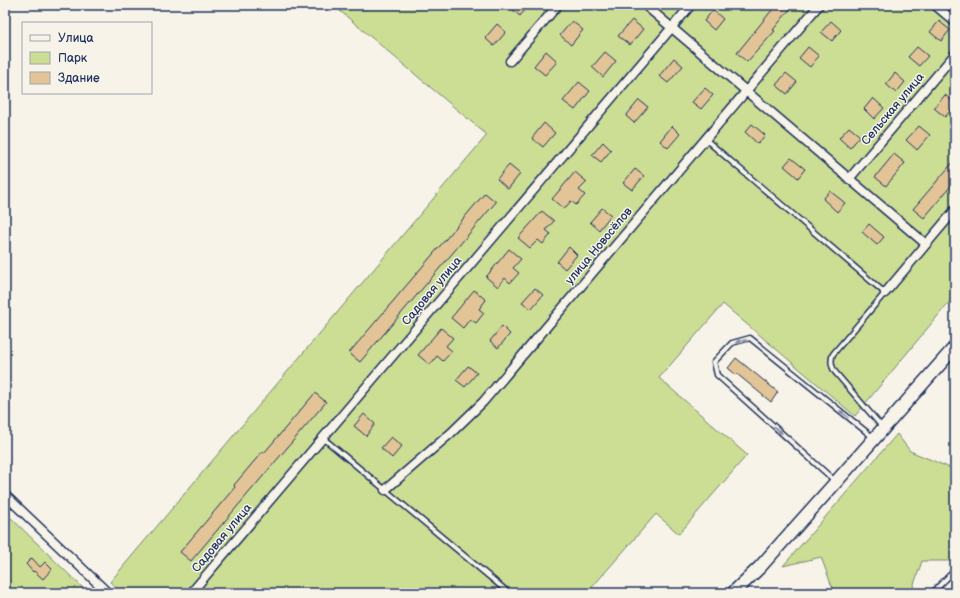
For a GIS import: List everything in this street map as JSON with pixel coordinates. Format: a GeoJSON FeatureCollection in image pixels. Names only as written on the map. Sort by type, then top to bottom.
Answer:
{"type":"FeatureCollection","features":[{"type":"Feature","properties":{"kind":"main road"},"geometry":{"type":"LineString","coordinates":[[733,593],[760,567],[955,347]]}},
{"type":"Feature","properties":{"kind":"street"},"geometry":{"type":"LineString","coordinates":[[510,62],[558,5]]}},
{"type":"Feature","properties":{"kind":"street"},"geometry":{"type":"LineString","coordinates":[[645,5],[926,244]]}},
{"type":"Feature","properties":{"kind":"street","name":"Садовая улица"},"geometry":{"type":"LineString","coordinates":[[191,593],[691,5]]}},
{"type":"Feature","properties":{"kind":"street","name":"улица Новосёлов"},"geometry":{"type":"LineString","coordinates":[[385,490],[451,434],[482,402],[819,5]]}},
{"type":"Feature","properties":{"kind":"street"},"geometry":{"type":"LineString","coordinates":[[935,5],[955,22]]}},
{"type":"Feature","properties":{"kind":"street","name":"Сельская улица"},"geometry":{"type":"LineString","coordinates":[[849,179],[955,54]]}},
{"type":"Feature","properties":{"kind":"street"},"geometry":{"type":"LineString","coordinates":[[885,293],[955,210]]}},
{"type":"Feature","properties":{"kind":"street"},"geometry":{"type":"LineString","coordinates":[[5,495],[108,593]]}},
{"type":"Feature","properties":{"kind":"lane"},"geometry":{"type":"LineString","coordinates":[[705,139],[885,293],[833,354],[831,359],[832,368],[835,372],[884,428]]}},
{"type":"Feature","properties":{"kind":"lane"},"geometry":{"type":"LineString","coordinates":[[836,482],[717,375],[714,362],[732,343],[750,338],[874,439]]}},
{"type":"Feature","properties":{"kind":"lane"},"geometry":{"type":"LineString","coordinates":[[323,438],[509,593]]}},
{"type":"Feature","properties":{"kind":"lane"},"geometry":{"type":"LineString","coordinates":[[932,593],[955,570]]}},
{"type":"Feature","properties":{"kind":"lane"},"geometry":{"type":"LineString","coordinates":[[937,587],[943,593]]}},
{"type":"Feature","properties":{"kind":"green space"},"geometry":{"type":"Polygon","coordinates":[[[333,5],[955,5],[955,295],[855,416],[723,304],[659,378],[747,455],[679,534],[656,514],[587,593],[122,593],[110,582],[487,135],[333,5]]]}},
{"type":"Feature","properties":{"kind":"green space"},"geometry":{"type":"Polygon","coordinates":[[[897,434],[910,451],[955,470],[955,561],[922,561],[911,593],[836,593],[821,557],[783,566],[897,434]]]}},
{"type":"Feature","properties":{"kind":"green space"},"geometry":{"type":"Polygon","coordinates":[[[5,512],[88,593],[5,593],[5,512]]]}},
{"type":"Feature","properties":{"kind":"building"},"geometry":{"type":"Polygon","coordinates":[[[507,5],[529,5],[520,16],[507,5]]]}},
{"type":"Feature","properties":{"kind":"building"},"geometry":{"type":"Polygon","coordinates":[[[776,5],[785,5],[790,9],[773,30],[775,31],[747,62],[737,53],[776,5]]]}},
{"type":"Feature","properties":{"kind":"building"},"geometry":{"type":"Polygon","coordinates":[[[713,10],[723,19],[714,30],[704,21],[713,10]]]}},
{"type":"Feature","properties":{"kind":"building"},"geometry":{"type":"Polygon","coordinates":[[[632,20],[643,29],[630,45],[618,36],[632,20]]]}},
{"type":"Feature","properties":{"kind":"building"},"geometry":{"type":"Polygon","coordinates":[[[572,21],[583,30],[571,45],[560,35],[572,21]]]}},
{"type":"Feature","properties":{"kind":"building"},"geometry":{"type":"Polygon","coordinates":[[[831,21],[841,30],[832,41],[821,32],[831,21]]]}},
{"type":"Feature","properties":{"kind":"building"},"geometry":{"type":"Polygon","coordinates":[[[939,21],[950,30],[941,41],[930,32],[939,21]]]}},
{"type":"Feature","properties":{"kind":"building"},"geometry":{"type":"Polygon","coordinates":[[[497,24],[506,32],[494,46],[485,38],[497,24]]]}},
{"type":"Feature","properties":{"kind":"building"},"geometry":{"type":"Polygon","coordinates":[[[808,47],[819,56],[810,67],[799,58],[808,47]]]}},
{"type":"Feature","properties":{"kind":"building"},"geometry":{"type":"Polygon","coordinates":[[[917,47],[928,56],[919,66],[908,57],[917,47]]]}},
{"type":"Feature","properties":{"kind":"building"},"geometry":{"type":"Polygon","coordinates":[[[546,51],[556,60],[556,63],[545,75],[534,66],[546,51]]]}},
{"type":"Feature","properties":{"kind":"building"},"geometry":{"type":"Polygon","coordinates":[[[605,52],[616,61],[603,77],[592,67],[605,52]]]}},
{"type":"Feature","properties":{"kind":"building"},"geometry":{"type":"Polygon","coordinates":[[[674,58],[683,66],[668,83],[659,76],[674,58]]]}},
{"type":"Feature","properties":{"kind":"building"},"geometry":{"type":"Polygon","coordinates":[[[786,73],[797,82],[787,94],[776,85],[786,73]]]}},
{"type":"Feature","properties":{"kind":"building"},"geometry":{"type":"Polygon","coordinates":[[[895,73],[905,82],[896,93],[886,84],[895,73]]]}},
{"type":"Feature","properties":{"kind":"building"},"geometry":{"type":"Polygon","coordinates":[[[579,82],[590,91],[575,110],[563,101],[579,82]]]}},
{"type":"Feature","properties":{"kind":"building"},"geometry":{"type":"Polygon","coordinates":[[[705,88],[713,95],[701,109],[692,102],[705,88]]]}},
{"type":"Feature","properties":{"kind":"building"},"geometry":{"type":"Polygon","coordinates":[[[945,95],[955,103],[955,105],[945,117],[934,108],[945,95]]]}},
{"type":"Feature","properties":{"kind":"building"},"geometry":{"type":"Polygon","coordinates":[[[873,98],[884,108],[874,119],[864,109],[873,98]]]}},
{"type":"Feature","properties":{"kind":"building"},"geometry":{"type":"Polygon","coordinates":[[[639,100],[648,107],[634,123],[626,116],[639,100]]]}},
{"type":"Feature","properties":{"kind":"building"},"geometry":{"type":"Polygon","coordinates":[[[544,123],[555,133],[543,147],[532,138],[544,123]]]}},
{"type":"Feature","properties":{"kind":"building"},"geometry":{"type":"Polygon","coordinates":[[[752,124],[765,135],[758,144],[745,132],[752,124]]]}},
{"type":"Feature","properties":{"kind":"building"},"geometry":{"type":"Polygon","coordinates":[[[672,126],[680,134],[668,148],[660,141],[672,126]]]}},
{"type":"Feature","properties":{"kind":"building"},"geometry":{"type":"Polygon","coordinates":[[[919,126],[930,135],[917,150],[906,140],[919,126]]]}},
{"type":"Feature","properties":{"kind":"building"},"geometry":{"type":"Polygon","coordinates":[[[849,127],[860,136],[850,148],[839,138],[849,127]]]}},
{"type":"Feature","properties":{"kind":"building"},"geometry":{"type":"Polygon","coordinates":[[[603,142],[611,150],[601,162],[592,155],[603,142]]]}},
{"type":"Feature","properties":{"kind":"building"},"geometry":{"type":"Polygon","coordinates":[[[894,154],[905,163],[886,186],[875,177],[894,154]]]}},
{"type":"Feature","properties":{"kind":"building"},"geometry":{"type":"Polygon","coordinates":[[[791,158],[805,169],[798,178],[784,166],[791,158]]]}},
{"type":"Feature","properties":{"kind":"building"},"geometry":{"type":"Polygon","coordinates":[[[955,160],[955,181],[924,218],[913,209],[955,160]]]}},
{"type":"Feature","properties":{"kind":"building"},"geometry":{"type":"Polygon","coordinates":[[[509,165],[520,174],[508,189],[497,179],[509,165]]]}},
{"type":"Feature","properties":{"kind":"building"},"geometry":{"type":"Polygon","coordinates":[[[635,169],[644,176],[632,190],[623,183],[635,169]]]}},
{"type":"Feature","properties":{"kind":"building"},"geometry":{"type":"Polygon","coordinates":[[[575,172],[587,182],[579,190],[585,195],[576,205],[571,201],[564,209],[552,199],[575,172]]]}},
{"type":"Feature","properties":{"kind":"building"},"geometry":{"type":"Polygon","coordinates":[[[830,191],[845,203],[837,212],[823,199],[830,191]]]}},
{"type":"Feature","properties":{"kind":"building"},"geometry":{"type":"Polygon","coordinates":[[[485,193],[496,202],[360,362],[349,353],[485,193]]]}},
{"type":"Feature","properties":{"kind":"building"},"geometry":{"type":"Polygon","coordinates":[[[602,208],[611,215],[599,230],[590,222],[602,208]]]}},
{"type":"Feature","properties":{"kind":"building"},"geometry":{"type":"Polygon","coordinates":[[[542,211],[554,221],[546,230],[551,234],[543,244],[538,240],[530,248],[518,238],[542,211]]]}},
{"type":"Feature","properties":{"kind":"building"},"geometry":{"type":"Polygon","coordinates":[[[869,224],[884,237],[877,245],[862,232],[869,224]]]}},
{"type":"Feature","properties":{"kind":"building"},"geometry":{"type":"Polygon","coordinates":[[[569,247],[577,255],[565,269],[557,262],[569,247]]]}},
{"type":"Feature","properties":{"kind":"building"},"geometry":{"type":"Polygon","coordinates":[[[509,249],[521,259],[513,268],[519,273],[510,283],[505,278],[498,287],[486,277],[509,249]]]}},
{"type":"Feature","properties":{"kind":"building"},"geometry":{"type":"Polygon","coordinates":[[[535,288],[543,295],[531,309],[522,302],[535,288]]]}},
{"type":"Feature","properties":{"kind":"building"},"geometry":{"type":"Polygon","coordinates":[[[474,290],[486,300],[479,309],[484,313],[476,323],[470,319],[463,328],[451,318],[474,290]]]}},
{"type":"Feature","properties":{"kind":"building"},"geometry":{"type":"Polygon","coordinates":[[[502,326],[510,334],[498,348],[490,341],[502,326]]]}},
{"type":"Feature","properties":{"kind":"building"},"geometry":{"type":"Polygon","coordinates":[[[441,328],[453,338],[446,346],[452,351],[443,361],[437,356],[430,365],[418,355],[441,328]]]}},
{"type":"Feature","properties":{"kind":"building"},"geometry":{"type":"Polygon","coordinates":[[[736,358],[778,392],[771,402],[728,368],[736,358]]]}},
{"type":"Feature","properties":{"kind":"building"},"geometry":{"type":"Polygon","coordinates":[[[468,366],[477,373],[465,387],[456,380],[468,366]]]}},
{"type":"Feature","properties":{"kind":"building"},"geometry":{"type":"Polygon","coordinates":[[[315,393],[326,402],[191,561],[180,552],[235,487],[234,485],[262,452],[264,453],[315,393]]]}},
{"type":"Feature","properties":{"kind":"building"},"geometry":{"type":"Polygon","coordinates":[[[364,414],[375,424],[366,436],[354,426],[364,414]]]}},
{"type":"Feature","properties":{"kind":"building"},"geometry":{"type":"Polygon","coordinates":[[[391,437],[402,446],[392,458],[381,448],[391,437]]]}},
{"type":"Feature","properties":{"kind":"building"},"geometry":{"type":"Polygon","coordinates":[[[32,558],[40,567],[45,562],[52,569],[43,579],[34,571],[33,572],[26,564],[32,558]]]}}]}
